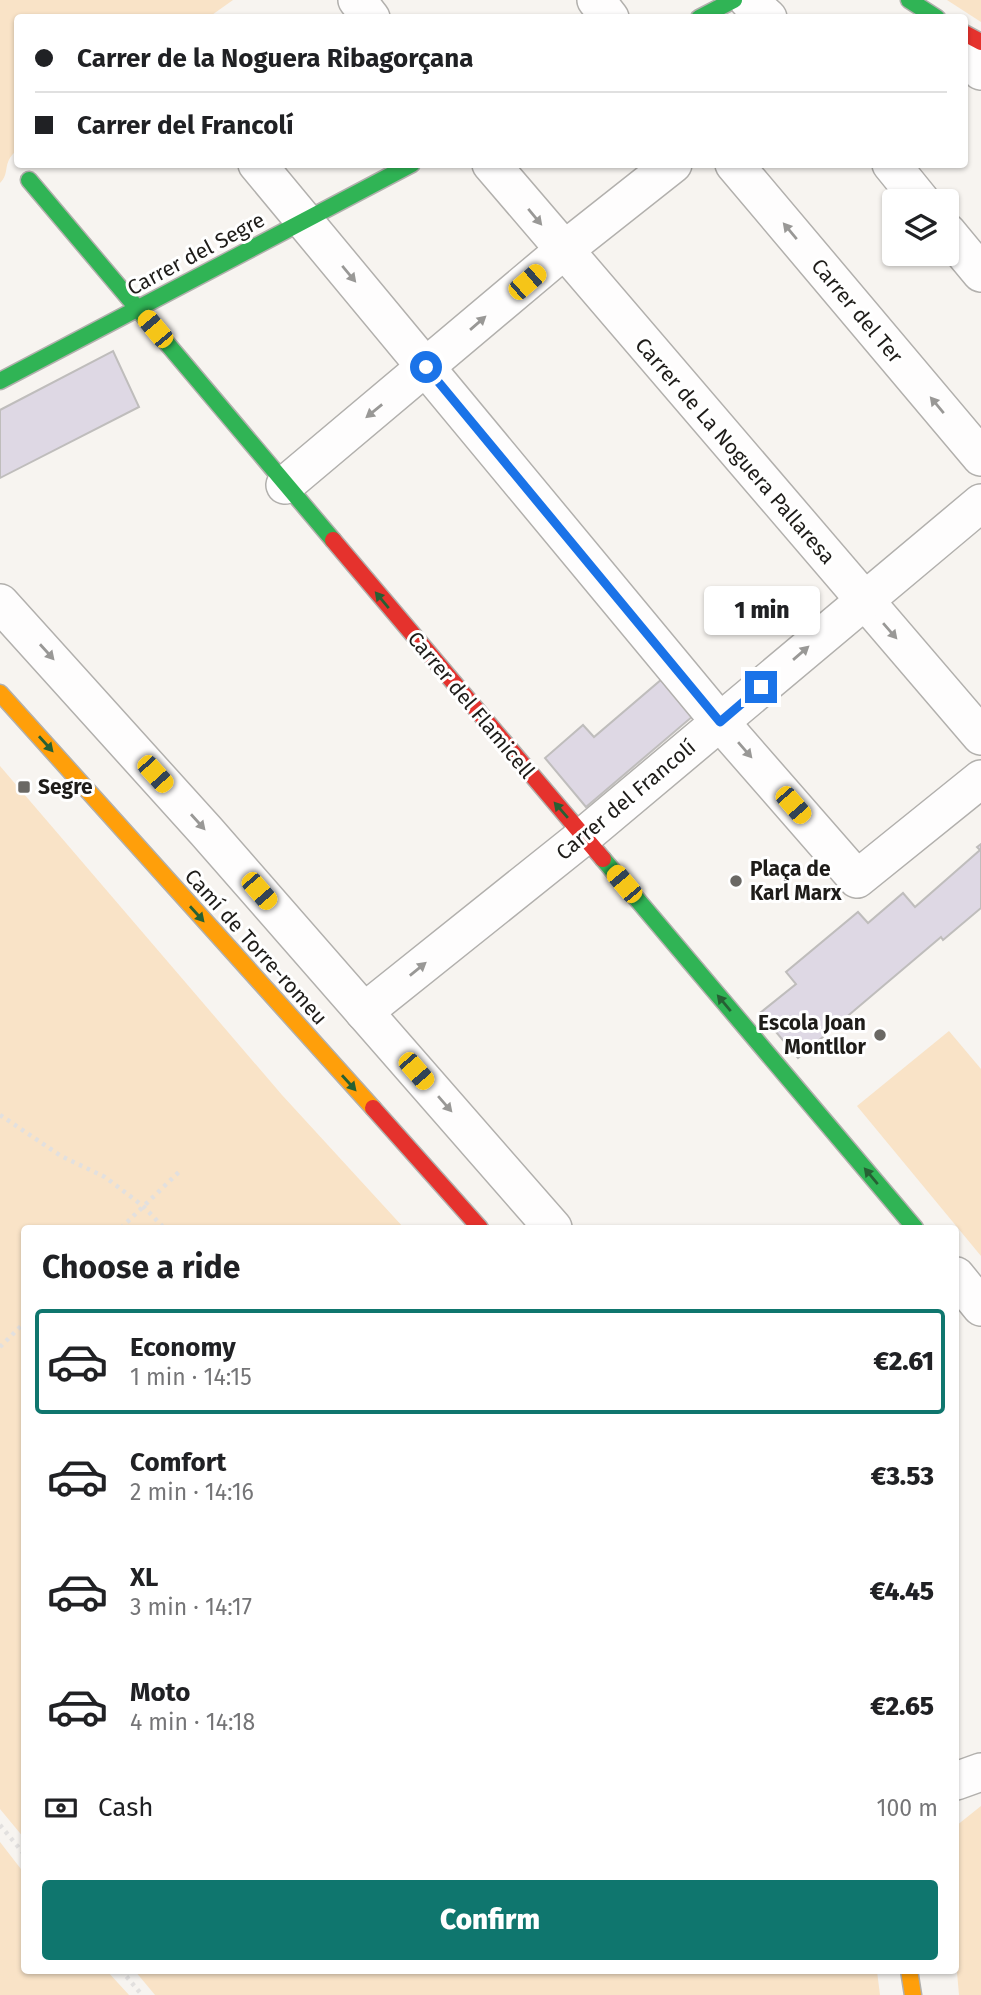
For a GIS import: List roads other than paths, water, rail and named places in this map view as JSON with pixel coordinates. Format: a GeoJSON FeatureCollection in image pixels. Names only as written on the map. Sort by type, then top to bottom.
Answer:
{"type":"FeatureCollection","features":[{"type":"Feature","properties":{"kind":"street"},"geometry":{"type":"LineString","coordinates":[[357,0],[368,14]]}},
{"type":"Feature","properties":{"kind":"street"},"geometry":{"type":"LineString","coordinates":[[596,0],[608,14]]}},
{"type":"Feature","properties":{"kind":"street"},"geometry":{"type":"LineString","coordinates":[[707,14],[734,0]]}},
{"type":"Feature","properties":{"kind":"street"},"geometry":{"type":"LineString","coordinates":[[748,0],[764,14]]}},
{"type":"Feature","properties":{"kind":"street"},"geometry":{"type":"LineString","coordinates":[[909,0],[931,14]]}},
{"type":"Feature","properties":{"kind":"street"},"geometry":{"type":"LineString","coordinates":[[968,56],[981,71]]}},
{"type":"Feature","properties":{"kind":"street"},"geometry":{"type":"LineString","coordinates":[[260,168],[720,722],[858,879],[981,779]]}},
{"type":"Feature","properties":{"kind":"street","name":"Carrer del Segre"},"geometry":{"type":"LineString","coordinates":[[0,382],[404,168]]}},
{"type":"Feature","properties":{"kind":"street","name":"Carrer de La Noguera Pallaresa"},"geometry":{"type":"LineString","coordinates":[[494,168],[981,736]]}},
{"type":"Feature","properties":{"kind":"street"},"geometry":{"type":"LineString","coordinates":[[285,485],[563,251],[668,168]]}},
{"type":"Feature","properties":{"kind":"street","name":"Carrer del Ter"},"geometry":{"type":"LineString","coordinates":[[737,168],[981,457]]}},
{"type":"Feature","properties":{"kind":"street"},"geometry":{"type":"LineString","coordinates":[[894,168],[911,189]]}},
{"type":"Feature","properties":{"kind":"street","name":"Carrer del Flamicell"},"geometry":{"type":"LineString","coordinates":[[29,180],[912,1225]]}},
{"type":"Feature","properties":{"kind":"street"},"geometry":{"type":"LineString","coordinates":[[959,246],[981,273]]}},
{"type":"Feature","properties":{"kind":"street","name":"Carrer del Francolí"},"geometry":{"type":"LineString","coordinates":[[364,1012],[584,836],[981,503]]}},
{"type":"Feature","properties":{"kind":"street"},"geometry":{"type":"LineString","coordinates":[[2,610],[206,831],[550,1225]]}},
{"type":"Feature","properties":{"kind":"street","name":"Camí de Torre-romeu"},"geometry":{"type":"LineString","coordinates":[[0,694],[477,1225]]}},
{"type":"Feature","properties":{"kind":"street"},"geometry":{"type":"LineString","coordinates":[[959,1280],[981,1307]]}},
{"type":"Feature","properties":{"kind":"street"},"geometry":{"type":"LineString","coordinates":[[959,1780],[981,1772]]}},
{"type":"Feature","properties":{"kind":"street"},"geometry":{"type":"LineString","coordinates":[[910,1974],[913,1995]]}},
{"type":"Feature","properties":{"kind":"place","name":"Segre"},"geometry":{"type":"Point","coordinates":[24,787]}},
{"type":"Feature","properties":{"kind":"place","name":"Plaça de Karl Marx"},"geometry":{"type":"Point","coordinates":[736,881]}},
{"type":"Feature","properties":{"kind":"place","name":"Escola Joan Montllor"},"geometry":{"type":"Point","coordinates":[880,1035]}}]}
